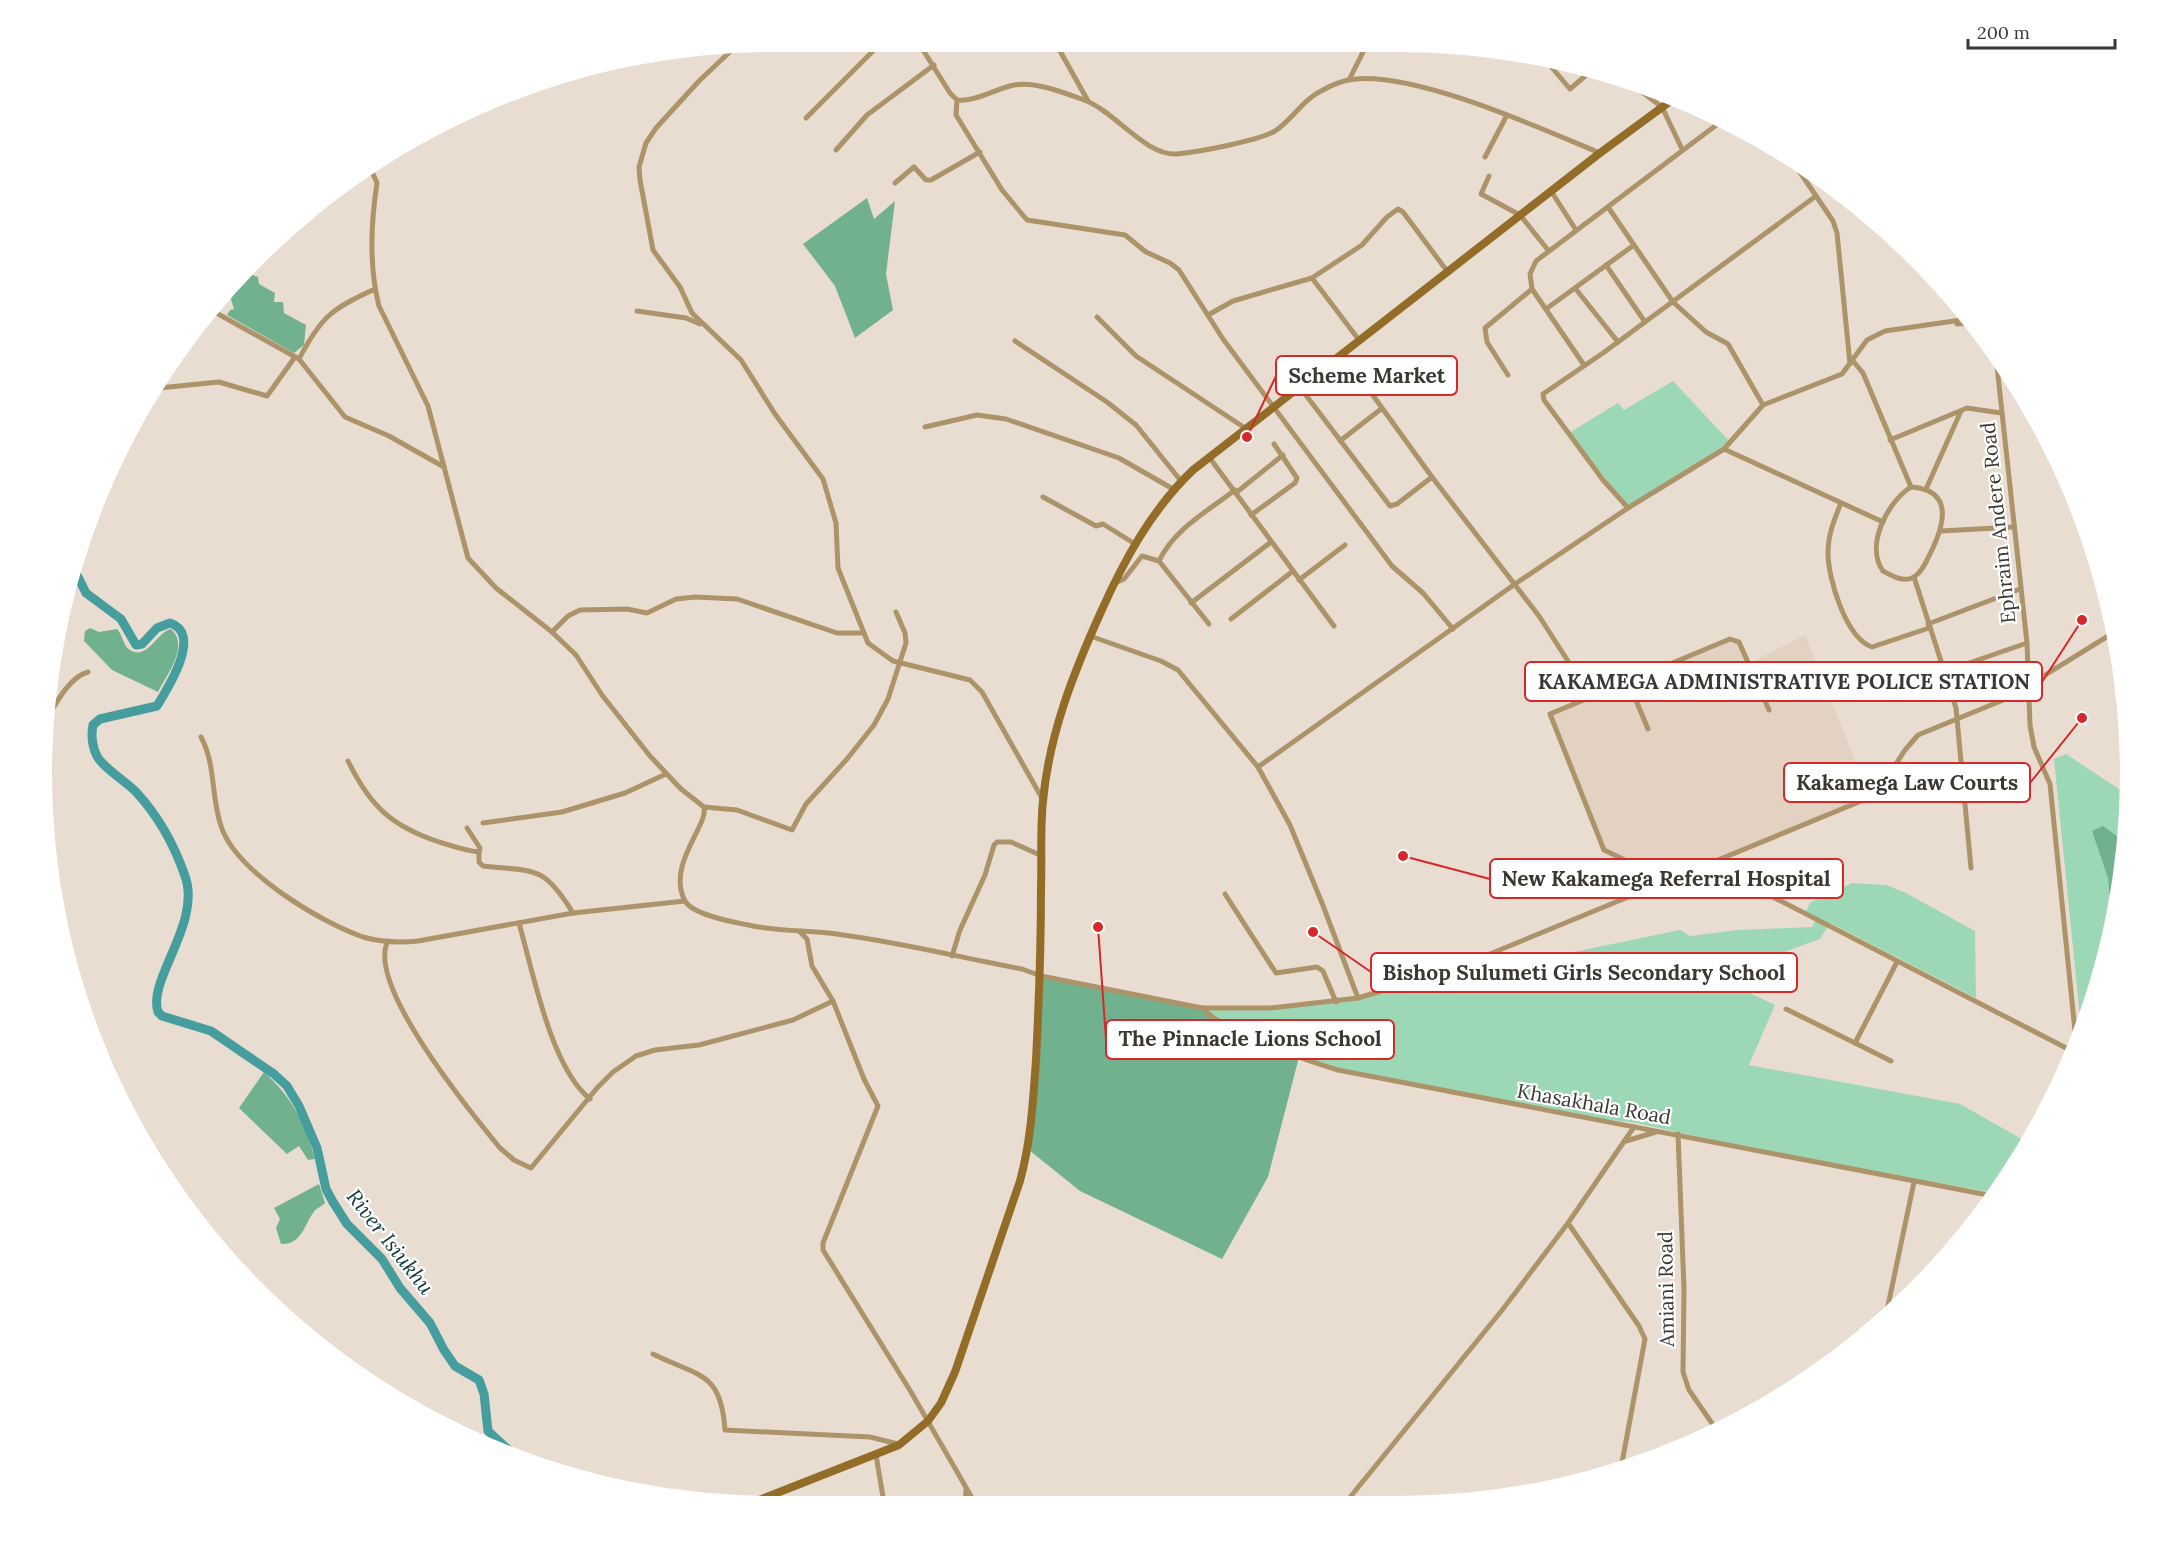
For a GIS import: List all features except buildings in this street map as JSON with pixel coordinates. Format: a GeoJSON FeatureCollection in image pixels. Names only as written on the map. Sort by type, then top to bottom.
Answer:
{"type":"FeatureCollection","features":[{"type":"Feature","properties":{"kind":"main road"},"geometry":{"type":"LineString","coordinates":[[770,1496],[899,1445],[928,1420],[941,1403],[955,1372],[1029,1150],[1041,976],[1040,855],[1043,801],[1051,748],[1063,704],[1090,636],[1113,585],[1136,544],[1173,489],[1209,457],[1666,104]]}},
{"type":"Feature","properties":{"kind":"street"},"geometry":{"type":"LineString","coordinates":[[806,118],[872,52]]}},
{"type":"Feature","properties":{"kind":"street"},"geometry":{"type":"LineString","coordinates":[[925,52],[950,93],[957,100],[956,115],[1002,190],[1028,220],[1125,235],[1146,252],[1170,263],[1179,270],[1208,315],[1392,566],[1423,593],[1453,629]]}},
{"type":"Feature","properties":{"kind":"street"},"geometry":{"type":"LineString","coordinates":[[1061,52],[1088,101]]}},
{"type":"Feature","properties":{"kind":"street"},"geometry":{"type":"LineString","coordinates":[[1349,80],[1363,52]]}},
{"type":"Feature","properties":{"kind":"street"},"geometry":{"type":"LineString","coordinates":[[728,54],[656,128],[646,143],[639,167],[653,250],[673,276],[692,313],[701,325],[741,360],[775,414],[824,479],[836,523],[838,568],[862,633],[874,650],[902,663],[970,680],[982,692],[1043,801]]}},
{"type":"Feature","properties":{"kind":"street"},"geometry":{"type":"LineString","coordinates":[[836,150],[867,115],[934,65]]}},
{"type":"Feature","properties":{"kind":"street"},"geometry":{"type":"LineString","coordinates":[[1554,69],[1570,89],[1584,77]]}},
{"type":"Feature","properties":{"kind":"street"},"geometry":{"type":"LineString","coordinates":[[957,100],[1016,85],[1029,85],[1088,101],[1151,146],[1177,154],[1259,138],[1274,131],[1314,94],[1349,80],[1393,80],[1507,115],[1600,153]]}},
{"type":"Feature","properties":{"kind":"street"},"geometry":{"type":"LineString","coordinates":[[1651,99],[1662,107],[1682,149]]}},
{"type":"Feature","properties":{"kind":"street"},"geometry":{"type":"LineString","coordinates":[[1485,157],[1507,115]]}},
{"type":"Feature","properties":{"kind":"street"},"geometry":{"type":"LineString","coordinates":[[1584,365],[1532,289],[1532,268],[1548,250],[1715,126]]}},
{"type":"Feature","properties":{"kind":"street"},"geometry":{"type":"LineString","coordinates":[[895,183],[914,167],[927,180],[931,180],[980,152]]}},
{"type":"Feature","properties":{"kind":"street"},"geometry":{"type":"LineString","coordinates":[[373,174],[377,183],[374,205],[375,289],[379,306],[429,406],[468,558],[496,588],[576,654],[602,695],[666,774],[705,807],[737,810],[792,830],[806,804],[848,759],[874,725],[888,699],[902,663],[905,633],[896,612]]}},
{"type":"Feature","properties":{"kind":"street"},"geometry":{"type":"LineString","coordinates":[[1490,176],[1481,194],[1520,215],[1548,250]]}},
{"type":"Feature","properties":{"kind":"street"},"geometry":{"type":"LineString","coordinates":[[1803,177],[1833,221],[1837,233],[1852,364],[1863,373],[1911,487]]}},
{"type":"Feature","properties":{"kind":"street"},"geometry":{"type":"LineString","coordinates":[[1551,191],[1576,230]]}},
{"type":"Feature","properties":{"kind":"street"},"geometry":{"type":"LineString","coordinates":[[1628,508],[1604,480],[1543,398],[1544,392],[1618,342],[1816,196]]}},
{"type":"Feature","properties":{"kind":"street"},"geometry":{"type":"LineString","coordinates":[[1608,207],[1673,302],[1706,332],[1728,344],[1762,405]]}},
{"type":"Feature","properties":{"kind":"street"},"geometry":{"type":"LineString","coordinates":[[1208,315],[1233,301],[1312,278],[1362,245],[1398,209],[1403,212],[1447,271]]}},
{"type":"Feature","properties":{"kind":"street"},"geometry":{"type":"LineString","coordinates":[[1546,309],[1634,245]]}},
{"type":"Feature","properties":{"kind":"street"},"geometry":{"type":"LineString","coordinates":[[1606,265],[1645,322]]}},
{"type":"Feature","properties":{"kind":"street"},"geometry":{"type":"LineString","coordinates":[[1312,278],[1359,340]]}},
{"type":"Feature","properties":{"kind":"street"},"geometry":{"type":"LineString","coordinates":[[1575,288],[1618,342]]}},
{"type":"Feature","properties":{"kind":"street"},"geometry":{"type":"LineString","coordinates":[[166,386],[219,382],[267,396],[325,318],[336,308],[375,289]]}},
{"type":"Feature","properties":{"kind":"street"},"geometry":{"type":"LineString","coordinates":[[1508,375],[1487,342],[1485,328],[1532,289]]}},
{"type":"Feature","properties":{"kind":"street"},"geometry":{"type":"LineString","coordinates":[[637,311],[686,318],[701,325]]}},
{"type":"Feature","properties":{"kind":"street"},"geometry":{"type":"LineString","coordinates":[[219,314],[297,358],[309,369],[332,404],[345,417],[389,436],[444,467]]}},
{"type":"Feature","properties":{"kind":"street"},"geometry":{"type":"LineString","coordinates":[[1097,316],[1136,356],[1245,428]]}},
{"type":"Feature","properties":{"kind":"street"},"geometry":{"type":"LineString","coordinates":[[1940,325],[1959,321]]}},
{"type":"Feature","properties":{"kind":"street"},"geometry":{"type":"LineString","coordinates":[[1258,767],[1515,585],[1628,508],[1724,449],[1762,405],[1831,380],[1852,364],[1867,340],[1874,335],[1886,331],[1961,324]]}},
{"type":"Feature","properties":{"kind":"street"},"geometry":{"type":"LineString","coordinates":[[1015,342],[1107,402],[1136,425],[1181,481]]}},
{"type":"Feature","properties":{"kind":"street"},"geometry":{"type":"LineString","coordinates":[[1343,354],[1432,477],[1539,616],[1591,697]]}},
{"type":"Feature","properties":{"kind":"street","name":"Ephraim Andere Road"},"geometry":{"type":"LineString","coordinates":[[1997,372],[2027,643],[2032,738],[2050,784],[2074,1024]]}},
{"type":"Feature","properties":{"kind":"street"},"geometry":{"type":"LineString","coordinates":[[1299,386],[1390,506],[1397,504],[1432,477]]}},
{"type":"Feature","properties":{"kind":"street"},"geometry":{"type":"LineString","coordinates":[[1890,440],[1970,408],[1982,412],[2001,413]]}},
{"type":"Feature","properties":{"kind":"street"},"geometry":{"type":"LineString","coordinates":[[1340,441],[1382,409]]}},
{"type":"Feature","properties":{"kind":"street"},"geometry":{"type":"LineString","coordinates":[[1926,489],[1961,411]]}},
{"type":"Feature","properties":{"kind":"street"},"geometry":{"type":"LineString","coordinates":[[925,427],[976,415],[1006,419],[1119,458],[1173,489]]}},
{"type":"Feature","properties":{"kind":"street"},"geometry":{"type":"LineString","coordinates":[[1251,515],[1295,483],[1295,471],[1274,444]]}},
{"type":"Feature","properties":{"kind":"street"},"geometry":{"type":"LineString","coordinates":[[1724,449],[1883,522]]}},
{"type":"Feature","properties":{"kind":"street"},"geometry":{"type":"LineString","coordinates":[[1159,561],[1166,546],[1177,534],[1283,455]]}},
{"type":"Feature","properties":{"kind":"street"},"geometry":{"type":"LineString","coordinates":[[1209,457],[1334,626]]}},
{"type":"Feature","properties":{"kind":"street"},"geometry":{"type":"LineString","coordinates":[[1911,487],[1926,489],[1936,496],[1941,506],[1943,517],[1941,531],[1925,564],[1914,577],[1906,580],[1896,578],[1883,571],[1878,564],[1876,555],[1883,522],[1898,498],[1911,487]]}},
{"type":"Feature","properties":{"kind":"street"},"geometry":{"type":"LineString","coordinates":[[1043,497],[1096,526],[1103,524],[1136,544]]}},
{"type":"Feature","properties":{"kind":"street"},"geometry":{"type":"LineString","coordinates":[[1841,503],[1829,540],[1829,568],[1843,610],[1856,637],[1863,644],[1872,647],[2020,589]]}},
{"type":"Feature","properties":{"kind":"street"},"geometry":{"type":"LineString","coordinates":[[1941,531],[2014,527]]}},
{"type":"Feature","properties":{"kind":"street"},"geometry":{"type":"LineString","coordinates":[[1191,603],[1271,542]]}},
{"type":"Feature","properties":{"kind":"street"},"geometry":{"type":"LineString","coordinates":[[1299,580],[1345,545]]}},
{"type":"Feature","properties":{"kind":"street"},"geometry":{"type":"LineString","coordinates":[[1113,585],[1124,579],[1142,556],[1159,561],[1209,624]]}},
{"type":"Feature","properties":{"kind":"street"},"geometry":{"type":"LineString","coordinates":[[1231,619],[1293,571]]}},
{"type":"Feature","properties":{"kind":"street"},"geometry":{"type":"LineString","coordinates":[[1914,577],[1956,708],[1971,867]]}},
{"type":"Feature","properties":{"kind":"street"},"geometry":{"type":"LineString","coordinates":[[552,632],[568,616],[580,610],[627,609],[647,613],[676,599],[695,597],[737,599],[837,633],[862,633]]}},
{"type":"Feature","properties":{"kind":"street"},"geometry":{"type":"LineString","coordinates":[[1090,636],[1161,661],[1178,670],[1258,767],[1290,825],[1343,953],[1358,998]]}},
{"type":"Feature","properties":{"kind":"street"},"geometry":{"type":"LineString","coordinates":[[705,807],[703,819],[691,840],[683,864],[685,901],[693,910],[723,920],[800,932],[846,935],[1022,969],[1041,976],[1202,1008],[1261,1009],[1336,1002],[1358,998],[1451,970],[1875,794],[1887,781],[1911,741],[1926,731],[2001,701],[2107,637]]}},
{"type":"Feature","properties":{"kind":"street"},"geometry":{"type":"LineString","coordinates":[[1643,892],[1630,863],[1604,850],[1550,714],[1730,639],[1739,642],[1769,710]]}},
{"type":"Feature","properties":{"kind":"street"},"geometry":{"type":"LineString","coordinates":[[1943,672],[2027,643]]}},
{"type":"Feature","properties":{"kind":"street"},"geometry":{"type":"LineString","coordinates":[[56,705],[70,685],[88,672]]}},
{"type":"Feature","properties":{"kind":"street"},"geometry":{"type":"LineString","coordinates":[[1628,681],[1648,729]]}},
{"type":"Feature","properties":{"kind":"street"},"geometry":{"type":"LineString","coordinates":[[201,737],[210,762],[221,827],[248,863],[277,890],[303,908],[364,937],[388,941],[418,941],[573,914],[685,901]]}},
{"type":"Feature","properties":{"kind":"street"},"geometry":{"type":"LineString","coordinates":[[348,761],[368,797],[389,819],[423,837],[479,852]]}},
{"type":"Feature","properties":{"kind":"street"},"geometry":{"type":"LineString","coordinates":[[483,823],[562,812],[625,793],[666,774]]}},
{"type":"Feature","properties":{"kind":"street"},"geometry":{"type":"LineString","coordinates":[[467,828],[480,848],[479,862],[483,866],[526,869],[542,874],[553,885],[573,914]]}},
{"type":"Feature","properties":{"kind":"street"},"geometry":{"type":"LineString","coordinates":[[952,956],[960,930],[985,875],[994,845],[1001,841],[1008,841],[1040,855]]}},
{"type":"Feature","properties":{"kind":"street"},"geometry":{"type":"LineString","coordinates":[[1709,864],[2066,1048]]}},
{"type":"Feature","properties":{"kind":"street"},"geometry":{"type":"LineString","coordinates":[[1225,894],[1276,973],[1317,967],[1323,971],[1336,1002]]}},
{"type":"Feature","properties":{"kind":"street"},"geometry":{"type":"LineString","coordinates":[[519,923],[558,1056],[577,1089],[590,1099]]}},
{"type":"Feature","properties":{"kind":"street"},"geometry":{"type":"LineString","coordinates":[[800,932],[807,939],[812,966],[833,1001],[864,1079],[878,1106],[823,1243],[823,1250],[928,1420],[940,1446],[971,1496]]}},
{"type":"Feature","properties":{"kind":"street"},"geometry":{"type":"LineString","coordinates":[[388,941],[383,954],[393,993],[431,1061],[490,1136],[514,1160],[531,1168],[613,1072],[636,1056],[655,1050],[699,1045],[793,1020],[833,1001]]}},
{"type":"Feature","properties":{"kind":"street"},"geometry":{"type":"LineString","coordinates":[[1855,1043],[1897,962]]}},
{"type":"Feature","properties":{"kind":"street","name":"Khasakhala Road"},"geometry":{"type":"LineString","coordinates":[[1202,1008],[1210,1017],[1228,1027],[1299,1057],[1338,1070],[1984,1194]]}},
{"type":"Feature","properties":{"kind":"street"},"geometry":{"type":"LineString","coordinates":[[1786,1009],[1891,1061]]}},
{"type":"Feature","properties":{"kind":"street"},"geometry":{"type":"LineString","coordinates":[[1351,1496],[1503,1309],[1568,1223],[1634,1127]]}},
{"type":"Feature","properties":{"kind":"street"},"geometry":{"type":"LineString","coordinates":[[1626,1141],[1658,1132]]}},
{"type":"Feature","properties":{"kind":"street","name":"Amiani Road"},"geometry":{"type":"LineString","coordinates":[[1678,1134],[1684,1289],[1683,1372],[1689,1390],[1712,1423]]}},
{"type":"Feature","properties":{"kind":"street"},"geometry":{"type":"LineString","coordinates":[[1889,1302],[1914,1182]]}},
{"type":"Feature","properties":{"kind":"street"},"geometry":{"type":"LineString","coordinates":[[1568,1223],[1633,1317],[1645,1339],[1623,1459]]}},
{"type":"Feature","properties":{"kind":"street"},"geometry":{"type":"LineString","coordinates":[[653,1354],[710,1380],[721,1398],[725,1430],[870,1437],[899,1445]]}},
{"type":"Feature","properties":{"kind":"street"},"geometry":{"type":"LineString","coordinates":[[876,1455],[883,1496]]}},
{"type":"Feature","properties":{"kind":"street"},"geometry":{"type":"LineString","coordinates":[[966,1496],[967,1488]]}},
{"type":"Feature","properties":{"kind":"shaded area"},"geometry":{"type":"Polygon","coordinates":[[[1805,635],[1870,797],[1643,892],[1633,865],[1608,853],[1550,715],[1729,640],[1738,642],[1748,664],[1805,635]]]}},
{"type":"Feature","properties":{"kind":"green space"},"geometry":{"type":"Polygon","coordinates":[[[867,198],[874,219],[895,201],[886,274],[893,310],[855,338],[835,286],[803,244],[867,198]]]}},
{"type":"Feature","properties":{"kind":"green space"},"geometry":{"type":"Polygon","coordinates":[[[253,275],[258,277],[259,284],[275,293],[274,302],[283,302],[284,313],[306,325],[304,345],[294,353],[227,315],[230,310],[234,309],[231,299],[253,275]]]}},
{"type":"Feature","properties":{"kind":"green space"},"geometry":{"type":"Polygon","coordinates":[[[1673,381],[1731,443],[1629,508],[1569,433],[1618,403],[1624,410],[1673,381]]]}},
{"type":"Feature","properties":{"kind":"green space"},"geometry":{"type":"Polygon","coordinates":[[[90,628],[99,632],[117,629],[128,648],[136,652],[147,649],[171,629],[176,636],[178,652],[158,692],[112,670],[84,641],[85,631],[90,628]]]}},
{"type":"Feature","properties":{"kind":"green space"},"geometry":{"type":"Polygon","coordinates":[[[2066,754],[2119,789],[2118,821],[2106,915],[2079,1011],[2054,759],[2066,754]]]}},
{"type":"Feature","properties":{"kind":"green space"},"geometry":{"type":"Polygon","coordinates":[[[2103,826],[2116,836],[2109,893],[2108,878],[2092,831],[2103,826]]]}},
{"type":"Feature","properties":{"kind":"green space"},"geometry":{"type":"Polygon","coordinates":[[[1852,883],[1886,885],[1906,893],[1975,931],[1976,998],[1830,923],[1820,939],[1768,958],[1748,992],[1775,1005],[1749,1065],[1960,1104],[2021,1138],[1986,1191],[1780,1155],[1636,1123],[1580,1116],[1313,1063],[1253,1037],[1200,1009],[1342,1002],[1432,977],[1436,989],[1511,965],[1680,930],[1690,936],[1738,930],[1812,927],[1816,920],[1804,914],[1811,902],[1852,883]]]}},
{"type":"Feature","properties":{"kind":"green space"},"geometry":{"type":"Polygon","coordinates":[[[1041,976],[1200,1009],[1299,1057],[1268,1177],[1222,1259],[1080,1191],[1029,1150],[1041,976]]]}},
{"type":"Feature","properties":{"kind":"green space"},"geometry":{"type":"Polygon","coordinates":[[[264,1072],[274,1081],[296,1111],[315,1159],[308,1160],[299,1146],[287,1154],[239,1108],[264,1072]]]}},
{"type":"Feature","properties":{"kind":"green space"},"geometry":{"type":"Polygon","coordinates":[[[319,1184],[325,1203],[314,1212],[298,1238],[281,1244],[276,1228],[280,1219],[274,1208],[319,1184]]]}},
{"type":"Feature","properties":{"kind":"waterway","name":"River Isiukhu"},"geometry":{"type":"LineString","coordinates":[[79,580],[86,593],[121,619],[136,645],[142,644],[157,628],[170,623],[179,629],[183,638],[180,661],[157,706],[100,719],[93,725],[92,732],[93,745],[100,761],[137,793],[152,812],[171,843],[185,876],[188,894],[186,913],[160,984],[157,999],[158,1012],[162,1016],[211,1031],[274,1074],[287,1086],[299,1106],[317,1148],[326,1189],[333,1202],[347,1224],[382,1259],[400,1288],[430,1323],[455,1366],[479,1380],[484,1394],[488,1431],[499,1442]]}},
{"type":"Feature","properties":{"kind":"place","name":"Scheme Market"},"geometry":{"type":"Point","coordinates":[1247,437]}},
{"type":"Feature","properties":{"kind":"place","name":"KAKAMEGA ADMINISTRATIVE POLICE STATION"},"geometry":{"type":"Point","coordinates":[2082,620]}},
{"type":"Feature","properties":{"kind":"place","name":"Kakamega Law Courts"},"geometry":{"type":"Point","coordinates":[2082,718]}},
{"type":"Feature","properties":{"kind":"place","name":"New Kakamega Referral Hospital"},"geometry":{"type":"Point","coordinates":[1403,856]}},
{"type":"Feature","properties":{"kind":"place","name":"The Pinnacle Lions School"},"geometry":{"type":"Point","coordinates":[1098,927]}},
{"type":"Feature","properties":{"kind":"place","name":"Bishop Sulumeti Girls Secondary School"},"geometry":{"type":"Point","coordinates":[1313,932]}}]}
